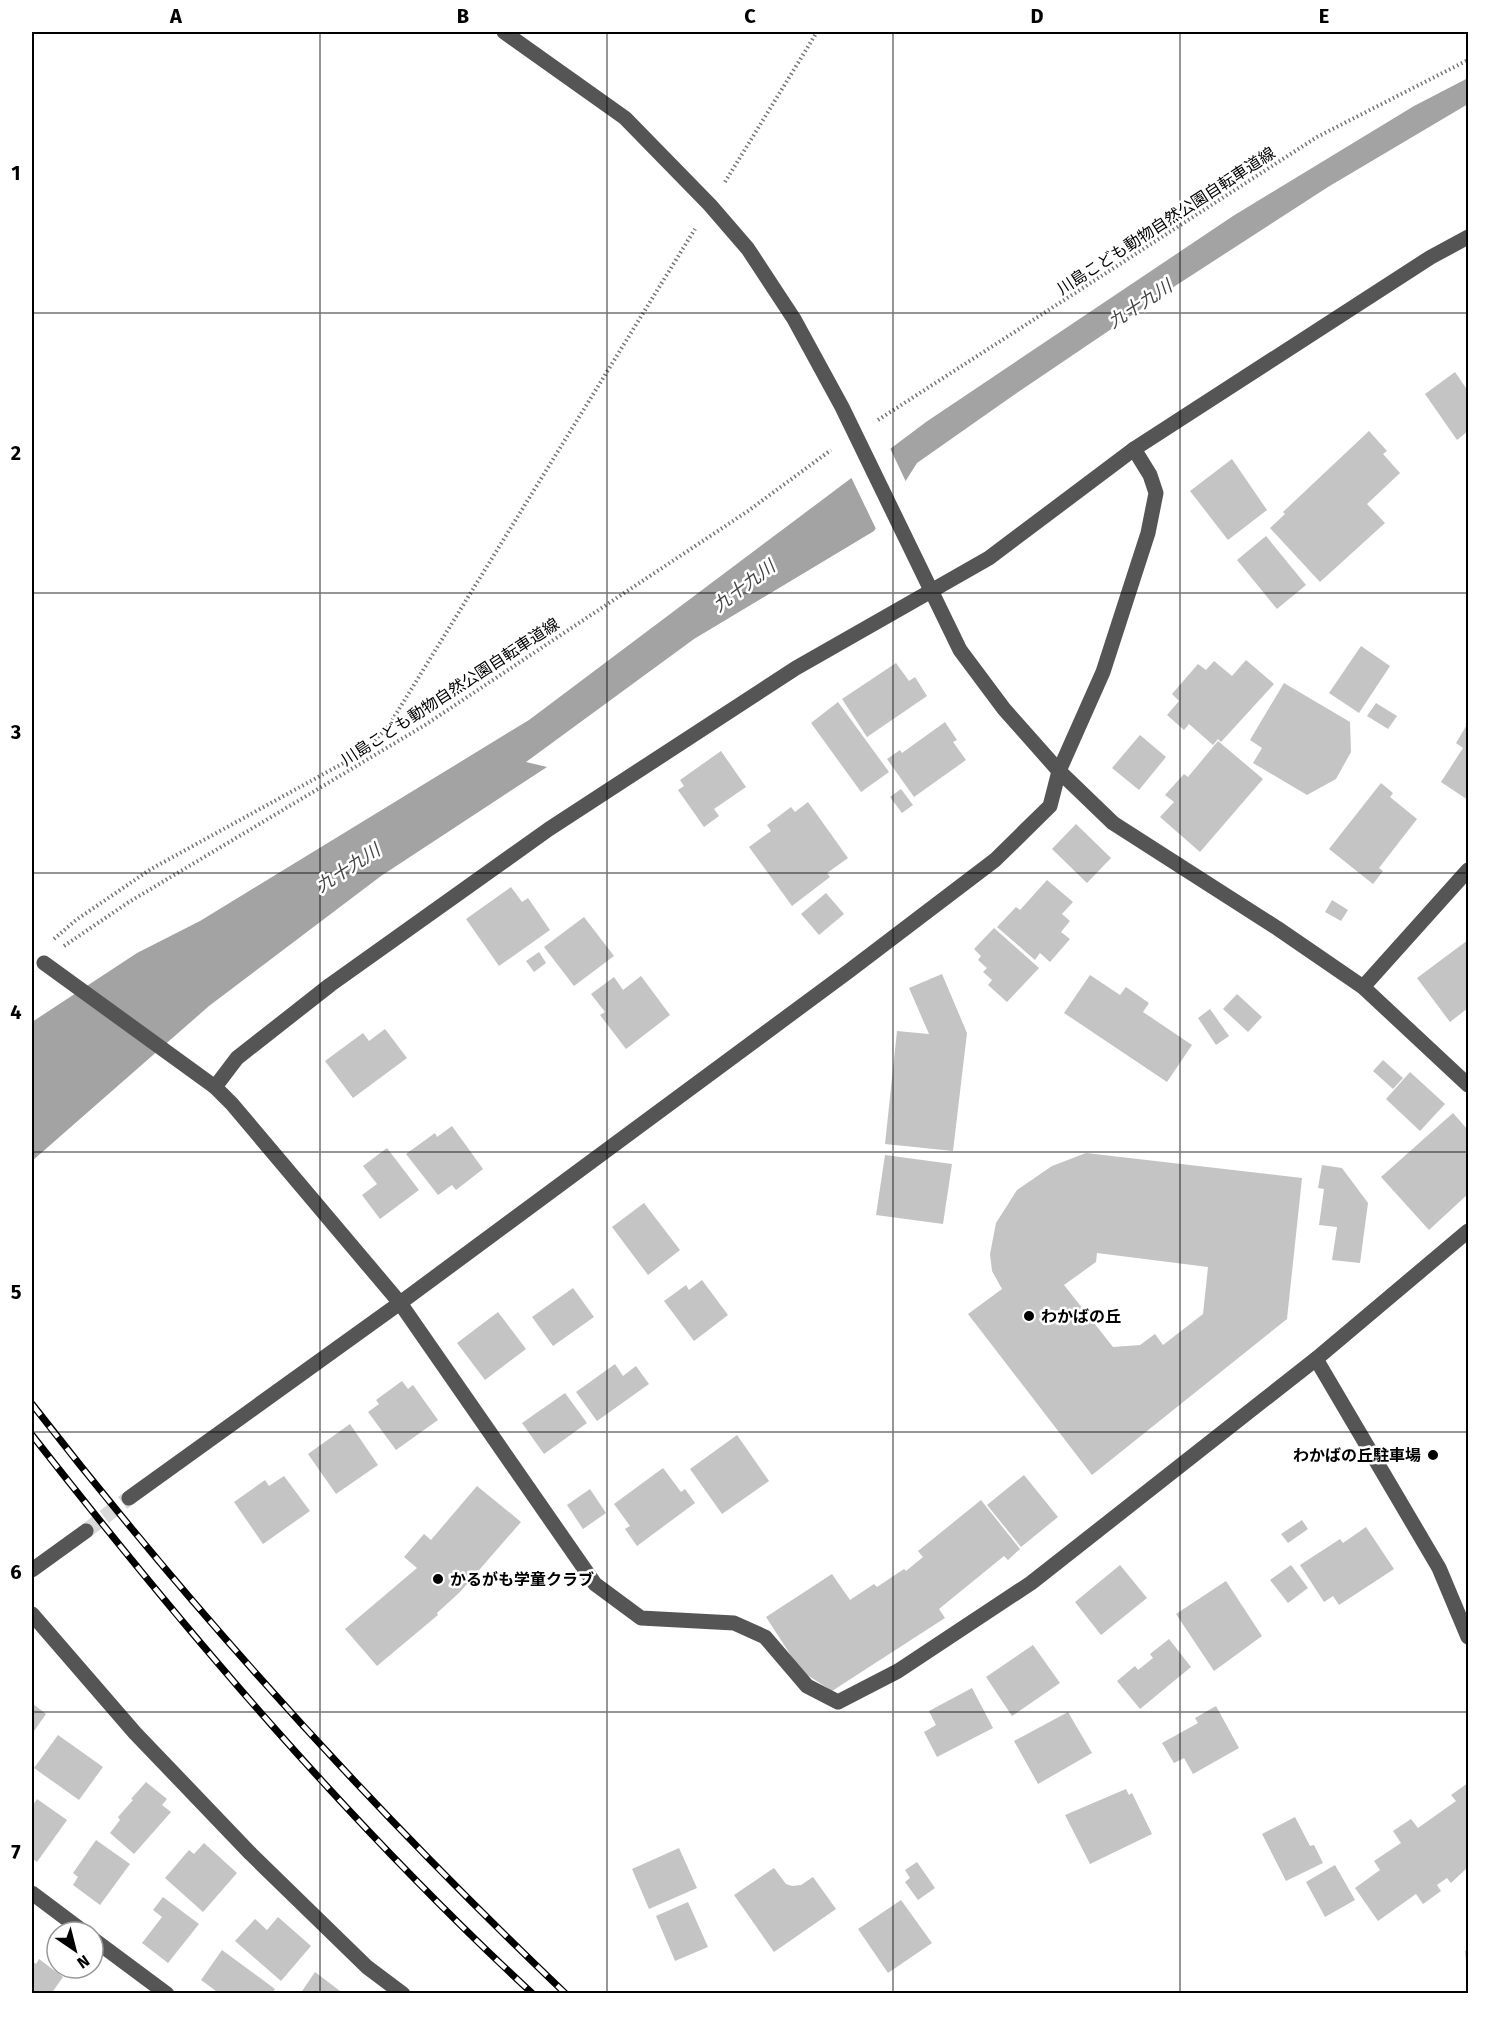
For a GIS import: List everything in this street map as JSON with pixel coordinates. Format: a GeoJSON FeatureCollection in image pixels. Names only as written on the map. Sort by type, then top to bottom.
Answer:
{"type":"FeatureCollection","features":[{"type":"Feature","properties":{"kind":"street"},"geometry":{"type":"LineString","coordinates":[[504,32],[625,118],[710,205],[748,249],[794,319],[861,444],[960,650],[1004,710],[1059,771],[1113,823],[1268,922],[1363,987],[1468,1085]]}},
{"type":"Feature","properties":{"kind":"street"},"geometry":{"type":"LineString","coordinates":[[215,1087],[237,1058],[330,985],[549,829],[927,585],[989,558],[1134,449],[1431,258],[1468,237]]}},
{"type":"Feature","properties":{"kind":"street"},"geometry":{"type":"LineString","coordinates":[[129,1498],[400,1303],[995,860],[1050,806],[1059,771],[1103,672],[1148,533],[1156,493],[1150,475],[1134,449]]}},
{"type":"Feature","properties":{"kind":"street"},"geometry":{"type":"LineString","coordinates":[[1363,987],[1468,870]]}},
{"type":"Feature","properties":{"kind":"street"},"geometry":{"type":"LineString","coordinates":[[50,968],[215,1087],[400,1303],[548,1513],[595,1584],[641,1618],[734,1623],[765,1637],[807,1686],[838,1702],[898,1671],[1031,1583],[1316,1359],[1468,1231]]}},
{"type":"Feature","properties":{"kind":"street"},"geometry":{"type":"LineString","coordinates":[[1316,1359],[1438,1568],[1468,1637]]}},
{"type":"Feature","properties":{"kind":"street"},"geometry":{"type":"LineString","coordinates":[[32,1570],[86,1531]]}},
{"type":"Feature","properties":{"kind":"street"},"geometry":{"type":"LineString","coordinates":[[32,1614],[135,1733],[251,1854],[368,1967],[403,1994]]}},
{"type":"Feature","properties":{"kind":"street"},"geometry":{"type":"LineString","coordinates":[[32,1893],[68,1920]]}},
{"type":"Feature","properties":{"kind":"street"},"geometry":{"type":"LineString","coordinates":[[105,1948],[167,1994]]}},
{"type":"Feature","properties":{"kind":"path"},"geometry":{"type":"LineString","coordinates":[[50,968],[51,941],[117,891],[151,869],[349,760],[368,747],[388,727],[817,32]]}},
{"type":"Feature","properties":{"kind":"path","name":"川島こども動物自然公園自転車道線"},"geometry":{"type":"LineString","coordinates":[[884,416],[1317,137],[1468,60]]}},
{"type":"Feature","properties":{"kind":"path","name":"川島こども動物自然公園自転車道線"},"geometry":{"type":"LineString","coordinates":[[63,947],[129,902],[425,725],[738,517],[833,448]]}},
{"type":"Feature","properties":{"kind":"water","name":"九十九川"},"geometry":{"type":"Polygon","coordinates":[[[1468,78],[1468,104],[1328,187],[1172,288],[917,463],[874,531],[694,639],[526,762],[547,767],[381,876],[209,1006],[32,1161],[32,1022],[137,953],[200,921],[529,720],[926,422],[1233,216],[1414,106],[1468,78]]]}},
{"type":"Feature","properties":{"kind":"pier"},"geometry":{"type":"Polygon","coordinates":[[[889,446],[907,484],[877,531],[850,475],[889,446]]]}},
{"type":"Feature","properties":{"kind":"building"},"geometry":{"type":"Polygon","coordinates":[[[1455,372],[1468,391],[1468,431],[1457,440],[1425,394],[1455,372]]]}},
{"type":"Feature","properties":{"kind":"building"},"geometry":{"type":"Polygon","coordinates":[[[1369,431],[1387,451],[1383,454],[1400,473],[1367,504],[1385,523],[1320,582],[1270,528],[1285,514],[1283,512],[1369,431]]]}},
{"type":"Feature","properties":{"kind":"building"},"geometry":{"type":"Polygon","coordinates":[[[1232,459],[1267,510],[1228,540],[1190,491],[1232,459]]]}},
{"type":"Feature","properties":{"kind":"building"},"geometry":{"type":"Polygon","coordinates":[[[1266,536],[1306,585],[1277,609],[1237,560],[1266,536]]]}},
{"type":"Feature","properties":{"kind":"building"},"geometry":{"type":"Polygon","coordinates":[[[1361,646],[1390,666],[1359,713],[1329,693],[1361,646]]]}},
{"type":"Feature","properties":{"kind":"building"},"geometry":{"type":"Polygon","coordinates":[[[1246,660],[1274,684],[1221,742],[1218,739],[1213,745],[1189,724],[1184,730],[1167,715],[1179,701],[1172,694],[1198,664],[1206,670],[1214,661],[1232,676],[1246,660]]]}},
{"type":"Feature","properties":{"kind":"building"},"geometry":{"type":"Polygon","coordinates":[[[896,663],[909,681],[915,677],[927,696],[867,737],[842,699],[896,663]]]}},
{"type":"Feature","properties":{"kind":"building"},"geometry":{"type":"Polygon","coordinates":[[[1284,683],[1350,722],[1351,752],[1336,779],[1307,795],[1253,763],[1262,748],[1250,740],[1284,683]]]}},
{"type":"Feature","properties":{"kind":"building"},"geometry":{"type":"Polygon","coordinates":[[[838,702],[889,772],[861,792],[811,723],[838,702]]]}},
{"type":"Feature","properties":{"kind":"building"},"geometry":{"type":"Polygon","coordinates":[[[1376,703],[1397,716],[1388,729],[1367,716],[1376,703]]]}},
{"type":"Feature","properties":{"kind":"building"},"geometry":{"type":"Polygon","coordinates":[[[945,722],[957,740],[953,742],[966,760],[914,797],[887,759],[900,750],[902,753],[945,722]]]}},
{"type":"Feature","properties":{"kind":"building"},"geometry":{"type":"Polygon","coordinates":[[[1468,723],[1468,800],[1441,782],[1463,748],[1456,743],[1468,723]]]}},
{"type":"Feature","properties":{"kind":"building"},"geometry":{"type":"Polygon","coordinates":[[[1140,735],[1166,757],[1139,790],[1112,768],[1140,735]]]}},
{"type":"Feature","properties":{"kind":"building"},"geometry":{"type":"Polygon","coordinates":[[[1218,741],[1263,779],[1200,852],[1160,817],[1174,802],[1165,795],[1184,774],[1188,777],[1218,741]]]}},
{"type":"Feature","properties":{"kind":"building"},"geometry":{"type":"Polygon","coordinates":[[[721,751],[746,787],[714,809],[719,816],[704,827],[678,790],[684,786],[680,780],[721,751]]]}},
{"type":"Feature","properties":{"kind":"building"},"geometry":{"type":"Polygon","coordinates":[[[1381,783],[1393,793],[1390,797],[1417,819],[1379,868],[1383,871],[1373,884],[1329,849],[1381,783]]]}},
{"type":"Feature","properties":{"kind":"building"},"geometry":{"type":"Polygon","coordinates":[[[901,789],[913,805],[902,813],[890,797],[901,789]]]}},
{"type":"Feature","properties":{"kind":"building"},"geometry":{"type":"Polygon","coordinates":[[[808,802],[848,858],[827,873],[830,877],[792,906],[749,847],[771,831],[767,825],[791,807],[795,812],[808,802]]]}},
{"type":"Feature","properties":{"kind":"building"},"geometry":{"type":"Polygon","coordinates":[[[1076,824],[1111,858],[1087,883],[1052,849],[1076,824]]]}},
{"type":"Feature","properties":{"kind":"building"},"geometry":{"type":"Polygon","coordinates":[[[1047,880],[1073,902],[1062,914],[1070,921],[1061,932],[1070,939],[1050,962],[1040,953],[1035,960],[997,927],[1016,907],[1020,910],[1047,880]]]}},
{"type":"Feature","properties":{"kind":"building"},"geometry":{"type":"Polygon","coordinates":[[[511,887],[522,902],[528,898],[550,930],[499,966],[466,919],[511,887]]]}},
{"type":"Feature","properties":{"kind":"building"},"geometry":{"type":"Polygon","coordinates":[[[826,893],[844,914],[819,935],[801,914],[826,893]]]}},
{"type":"Feature","properties":{"kind":"building"},"geometry":{"type":"Polygon","coordinates":[[[1332,900],[1348,910],[1341,921],[1325,912],[1332,900]]]}},
{"type":"Feature","properties":{"kind":"building"},"geometry":{"type":"Polygon","coordinates":[[[584,917],[614,956],[574,986],[544,947],[584,917]]]}},
{"type":"Feature","properties":{"kind":"building"},"geometry":{"type":"Polygon","coordinates":[[[994,928],[1039,968],[1007,1002],[988,985],[992,980],[983,972],[987,968],[978,960],[981,956],[974,949],[994,928]]]}},
{"type":"Feature","properties":{"kind":"building"},"geometry":{"type":"Polygon","coordinates":[[[1468,940],[1468,1008],[1450,1022],[1417,978],[1468,940]]]}},
{"type":"Feature","properties":{"kind":"building"},"geometry":{"type":"Polygon","coordinates":[[[539,952],[546,963],[534,972],[526,961],[539,952]]]}},
{"type":"Feature","properties":{"kind":"building"},"geometry":{"type":"Polygon","coordinates":[[[942,974],[967,1033],[953,1151],[885,1144],[897,1031],[929,1034],[909,988],[942,974]]]}},
{"type":"Feature","properties":{"kind":"building"},"geometry":{"type":"Polygon","coordinates":[[[1090,975],[1120,995],[1126,987],[1149,1003],[1143,1012],[1192,1045],[1167,1082],[1064,1013],[1090,975]]]}},
{"type":"Feature","properties":{"kind":"building"},"geometry":{"type":"Polygon","coordinates":[[[641,976],[670,1015],[626,1049],[600,1015],[605,1012],[591,994],[614,977],[623,990],[641,976]]]}},
{"type":"Feature","properties":{"kind":"building"},"geometry":{"type":"Polygon","coordinates":[[[1237,994],[1262,1017],[1248,1032],[1223,1009],[1237,994]]]}},
{"type":"Feature","properties":{"kind":"building"},"geometry":{"type":"Polygon","coordinates":[[[1210,1009],[1229,1036],[1216,1045],[1198,1018],[1210,1009]]]}},
{"type":"Feature","properties":{"kind":"building"},"geometry":{"type":"Polygon","coordinates":[[[385,1029],[407,1058],[353,1098],[325,1061],[363,1033],[369,1041],[385,1029]]]}},
{"type":"Feature","properties":{"kind":"building"},"geometry":{"type":"Polygon","coordinates":[[[1383,1060],[1403,1078],[1393,1089],[1373,1071],[1383,1060]]]}},
{"type":"Feature","properties":{"kind":"building"},"geometry":{"type":"Polygon","coordinates":[[[1410,1072],[1445,1104],[1420,1131],[1386,1099],[1410,1072]]]}},
{"type":"Feature","properties":{"kind":"building"},"geometry":{"type":"Polygon","coordinates":[[[1453,1113],[1468,1130],[1468,1194],[1429,1230],[1381,1177],[1453,1113]]]}},
{"type":"Feature","properties":{"kind":"building"},"geometry":{"type":"Polygon","coordinates":[[[452,1126],[483,1169],[456,1190],[452,1185],[438,1195],[406,1154],[435,1133],[437,1137],[452,1126]]]}},
{"type":"Feature","properties":{"kind":"building"},"geometry":{"type":"Polygon","coordinates":[[[387,1148],[419,1190],[380,1219],[362,1195],[377,1184],[363,1166],[387,1148]]]}},
{"type":"Feature","properties":{"kind":"building","name":"わかばの丘"},"geometry":{"type":"Polygon","coordinates":[[[1086,1153],[1302,1178],[1287,1319],[1092,1475],[968,1314],[1002,1289],[992,1271],[990,1254],[996,1223],[1017,1190],[1052,1166],[1086,1153]],[[1097,1253],[1096,1262],[1064,1285],[1113,1347],[1140,1345],[1155,1334],[1163,1345],[1203,1314],[1208,1267],[1097,1253]]]}},
{"type":"Feature","properties":{"kind":"building"},"geometry":{"type":"Polygon","coordinates":[[[885,1155],[952,1164],[943,1224],[876,1215],[885,1155]]]}},
{"type":"Feature","properties":{"kind":"building"},"geometry":{"type":"Polygon","coordinates":[[[1322,1165],[1342,1168],[1368,1203],[1360,1263],[1332,1260],[1337,1227],[1319,1225],[1324,1189],[1318,1188],[1322,1165]]]}},
{"type":"Feature","properties":{"kind":"building"},"geometry":{"type":"Polygon","coordinates":[[[644,1203],[680,1250],[648,1275],[612,1227],[644,1203]]]}},
{"type":"Feature","properties":{"kind":"building"},"geometry":{"type":"Polygon","coordinates":[[[702,1280],[728,1315],[694,1341],[664,1301],[686,1285],[689,1290],[702,1280]]]}},
{"type":"Feature","properties":{"kind":"building"},"geometry":{"type":"Polygon","coordinates":[[[573,1288],[594,1317],[553,1346],[532,1317],[573,1288]]]}},
{"type":"Feature","properties":{"kind":"building"},"geometry":{"type":"Polygon","coordinates":[[[498,1312],[526,1349],[485,1380],[457,1343],[498,1312]]]}},
{"type":"Feature","properties":{"kind":"building"},"geometry":{"type":"Polygon","coordinates":[[[615,1364],[623,1376],[636,1366],[649,1384],[597,1421],[576,1392],[615,1364]]]}},
{"type":"Feature","properties":{"kind":"building"},"geometry":{"type":"Polygon","coordinates":[[[402,1381],[408,1389],[413,1385],[438,1420],[396,1450],[368,1412],[379,1404],[376,1400],[402,1381]]]}},
{"type":"Feature","properties":{"kind":"building"},"geometry":{"type":"Polygon","coordinates":[[[565,1393],[587,1423],[544,1454],[522,1423],[565,1393]]]}},
{"type":"Feature","properties":{"kind":"building"},"geometry":{"type":"Polygon","coordinates":[[[350,1424],[378,1465],[336,1494],[308,1454],[350,1424]]]}},
{"type":"Feature","properties":{"kind":"building"},"geometry":{"type":"Polygon","coordinates":[[[737,1435],[769,1481],[722,1514],[690,1469],[737,1435]]]}},
{"type":"Feature","properties":{"kind":"building"},"geometry":{"type":"Polygon","coordinates":[[[663,1468],[681,1492],[685,1489],[695,1503],[637,1546],[625,1529],[630,1526],[614,1504],[663,1468]]]}},
{"type":"Feature","properties":{"kind":"building"},"geometry":{"type":"Polygon","coordinates":[[[1024,1475],[1058,1517],[1021,1547],[987,1505],[1024,1475]]]}},
{"type":"Feature","properties":{"kind":"building"},"geometry":{"type":"Polygon","coordinates":[[[284,1476],[310,1511],[263,1544],[234,1502],[265,1480],[269,1486],[284,1476]]]}},
{"type":"Feature","properties":{"kind":"building","name":"かるがも学童クラブ"},"geometry":{"type":"Polygon","coordinates":[[[477,1486],[521,1522],[460,1592],[437,1613],[438,1615],[377,1666],[345,1629],[417,1568],[404,1557],[424,1534],[431,1540],[477,1486]]]}},
{"type":"Feature","properties":{"kind":"building"},"geometry":{"type":"Polygon","coordinates":[[[590,1489],[606,1513],[583,1529],[567,1505],[590,1489]]]}},
{"type":"Feature","properties":{"kind":"building"},"geometry":{"type":"Polygon","coordinates":[[[981,1500],[1020,1549],[1008,1560],[1004,1556],[939,1609],[945,1618],[832,1691],[801,1671],[766,1617],[832,1574],[850,1600],[874,1584],[877,1587],[904,1569],[906,1571],[923,1557],[918,1551],[981,1500]]]}},
{"type":"Feature","properties":{"kind":"building"},"geometry":{"type":"Polygon","coordinates":[[[1302,1520],[1308,1529],[1288,1543],[1281,1534],[1302,1520]]]}},
{"type":"Feature","properties":{"kind":"building"},"geometry":{"type":"Polygon","coordinates":[[[1366,1527],[1394,1569],[1339,1605],[1333,1596],[1324,1602],[1300,1565],[1340,1539],[1343,1543],[1366,1527]]]}},
{"type":"Feature","properties":{"kind":"building"},"geometry":{"type":"Polygon","coordinates":[[[1120,1565],[1147,1598],[1101,1635],[1075,1602],[1120,1565]]]}},
{"type":"Feature","properties":{"kind":"building"},"geometry":{"type":"Polygon","coordinates":[[[1291,1565],[1308,1588],[1288,1603],[1270,1580],[1291,1565]]]}},
{"type":"Feature","properties":{"kind":"building"},"geometry":{"type":"Polygon","coordinates":[[[1226,1581],[1262,1636],[1214,1671],[1176,1614],[1226,1581]]]}},
{"type":"Feature","properties":{"kind":"building"},"geometry":{"type":"Polygon","coordinates":[[[1169,1639],[1191,1667],[1140,1709],[1117,1681],[1135,1666],[1138,1670],[1153,1658],[1150,1654],[1169,1639]]]}},
{"type":"Feature","properties":{"kind":"building"},"geometry":{"type":"Polygon","coordinates":[[[1033,1645],[1060,1683],[1012,1716],[986,1677],[1033,1645]]]}},
{"type":"Feature","properties":{"kind":"building"},"geometry":{"type":"Polygon","coordinates":[[[972,1688],[993,1728],[937,1757],[924,1732],[936,1725],[929,1711],[972,1688]]]}},
{"type":"Feature","properties":{"kind":"building"},"geometry":{"type":"Polygon","coordinates":[[[32,1703],[46,1714],[32,1734],[32,1703]]]}},
{"type":"Feature","properties":{"kind":"building"},"geometry":{"type":"Polygon","coordinates":[[[1216,1706],[1239,1748],[1193,1774],[1184,1758],[1174,1763],[1162,1743],[1198,1723],[1195,1718],[1216,1706]]]}},
{"type":"Feature","properties":{"kind":"building"},"geometry":{"type":"Polygon","coordinates":[[[1068,1712],[1092,1753],[1038,1784],[1014,1741],[1068,1712]]]}},
{"type":"Feature","properties":{"kind":"building"},"geometry":{"type":"Polygon","coordinates":[[[58,1735],[103,1767],[79,1800],[34,1768],[58,1735]]]}},
{"type":"Feature","properties":{"kind":"building"},"geometry":{"type":"Polygon","coordinates":[[[146,1782],[167,1799],[162,1805],[171,1812],[134,1854],[110,1833],[120,1820],[118,1817],[146,1782]]]}},
{"type":"Feature","properties":{"kind":"building"},"geometry":{"type":"Polygon","coordinates":[[[1468,1783],[1468,1867],[1451,1883],[1447,1878],[1437,1885],[1441,1891],[1423,1904],[1416,1894],[1378,1921],[1355,1888],[1380,1870],[1374,1861],[1401,1843],[1393,1831],[1411,1819],[1418,1828],[1456,1801],[1451,1795],[1468,1783]]]}},
{"type":"Feature","properties":{"kind":"building"},"geometry":{"type":"Polygon","coordinates":[[[1126,1789],[1129,1795],[1132,1793],[1152,1834],[1090,1864],[1065,1815],[1126,1789]]]}},
{"type":"Feature","properties":{"kind":"building"},"geometry":{"type":"Polygon","coordinates":[[[37,1799],[67,1820],[37,1862],[32,1858],[32,1806],[37,1799]]]}},
{"type":"Feature","properties":{"kind":"building"},"geometry":{"type":"Polygon","coordinates":[[[1295,1817],[1310,1846],[1314,1845],[1323,1863],[1286,1881],[1262,1834],[1295,1817]]]}},
{"type":"Feature","properties":{"kind":"building"},"geometry":{"type":"Polygon","coordinates":[[[96,1840],[130,1864],[100,1905],[73,1885],[78,1877],[73,1873],[96,1840]]]}},
{"type":"Feature","properties":{"kind":"building"},"geometry":{"type":"Polygon","coordinates":[[[204,1843],[237,1873],[203,1912],[165,1878],[189,1850],[194,1854],[204,1843]]]}},
{"type":"Feature","properties":{"kind":"building"},"geometry":{"type":"Polygon","coordinates":[[[679,1848],[697,1888],[649,1909],[632,1869],[679,1848]]]}},
{"type":"Feature","properties":{"kind":"building"},"geometry":{"type":"Polygon","coordinates":[[[917,1862],[935,1888],[918,1900],[905,1882],[910,1878],[905,1870],[917,1862]]]}},
{"type":"Feature","properties":{"kind":"building"},"geometry":{"type":"Polygon","coordinates":[[[1335,1865],[1355,1900],[1325,1917],[1306,1882],[1335,1865]]]}},
{"type":"Feature","properties":{"kind":"building"},"geometry":{"type":"Polygon","coordinates":[[[774,1868],[786,1884],[792,1886],[801,1885],[813,1877],[836,1909],[774,1952],[734,1895],[774,1868]]]}},
{"type":"Feature","properties":{"kind":"building"},"geometry":{"type":"Polygon","coordinates":[[[163,1897],[199,1924],[168,1963],[142,1943],[162,1917],[153,1910],[163,1897]]]}},
{"type":"Feature","properties":{"kind":"building"},"geometry":{"type":"Polygon","coordinates":[[[901,1900],[932,1943],[888,1973],[858,1929],[901,1900]]]}},
{"type":"Feature","properties":{"kind":"building"},"geometry":{"type":"Polygon","coordinates":[[[688,1902],[708,1947],[675,1961],[656,1916],[688,1902]]]}},
{"type":"Feature","properties":{"kind":"building"},"geometry":{"type":"Polygon","coordinates":[[[278,1917],[311,1946],[281,1981],[235,1941],[255,1919],[267,1930],[278,1917]]]}},
{"type":"Feature","properties":{"kind":"building"},"geometry":{"type":"Polygon","coordinates":[[[222,1950],[275,1989],[272,1994],[214,1994],[216,1991],[201,1980],[222,1950]]]}},
{"type":"Feature","properties":{"kind":"building"},"geometry":{"type":"Polygon","coordinates":[[[1465,1951],[1468,1951],[1468,1972],[1467,1972],[1465,1951]]]}},
{"type":"Feature","properties":{"kind":"building"},"geometry":{"type":"Polygon","coordinates":[[[39,1959],[45,1964],[45,1980],[61,1980],[51,1994],[32,1994],[32,1961],[36,1964],[39,1959]]]}},
{"type":"Feature","properties":{"kind":"building"},"geometry":{"type":"Polygon","coordinates":[[[315,1972],[344,1994],[300,1994],[315,1972]]]}},
{"type":"Feature","properties":{"kind":"tunnel"},"geometry":{"type":"LineString","coordinates":[[86,1531],[129,1498]]}},
{"type":"Feature","properties":{"kind":"railway"},"geometry":{"type":"LineString","coordinates":[[32,1404],[157,1559],[288,1709],[424,1854],[566,1994]]}},
{"type":"Feature","properties":{"kind":"railway"},"geometry":{"type":"LineString","coordinates":[[32,1435],[149,1582],[271,1725],[399,1863],[533,1994]]}},
{"type":"Feature","properties":{"kind":"place","name":"わかばの丘"},"geometry":{"type":"Point","coordinates":[1029,1316]}},
{"type":"Feature","properties":{"kind":"place","name":"わかばの丘駐車場"},"geometry":{"type":"Point","coordinates":[1433,1455]}},
{"type":"Feature","properties":{"kind":"place","name":"かるがも学童クラブ"},"geometry":{"type":"Point","coordinates":[438,1579]}}]}
